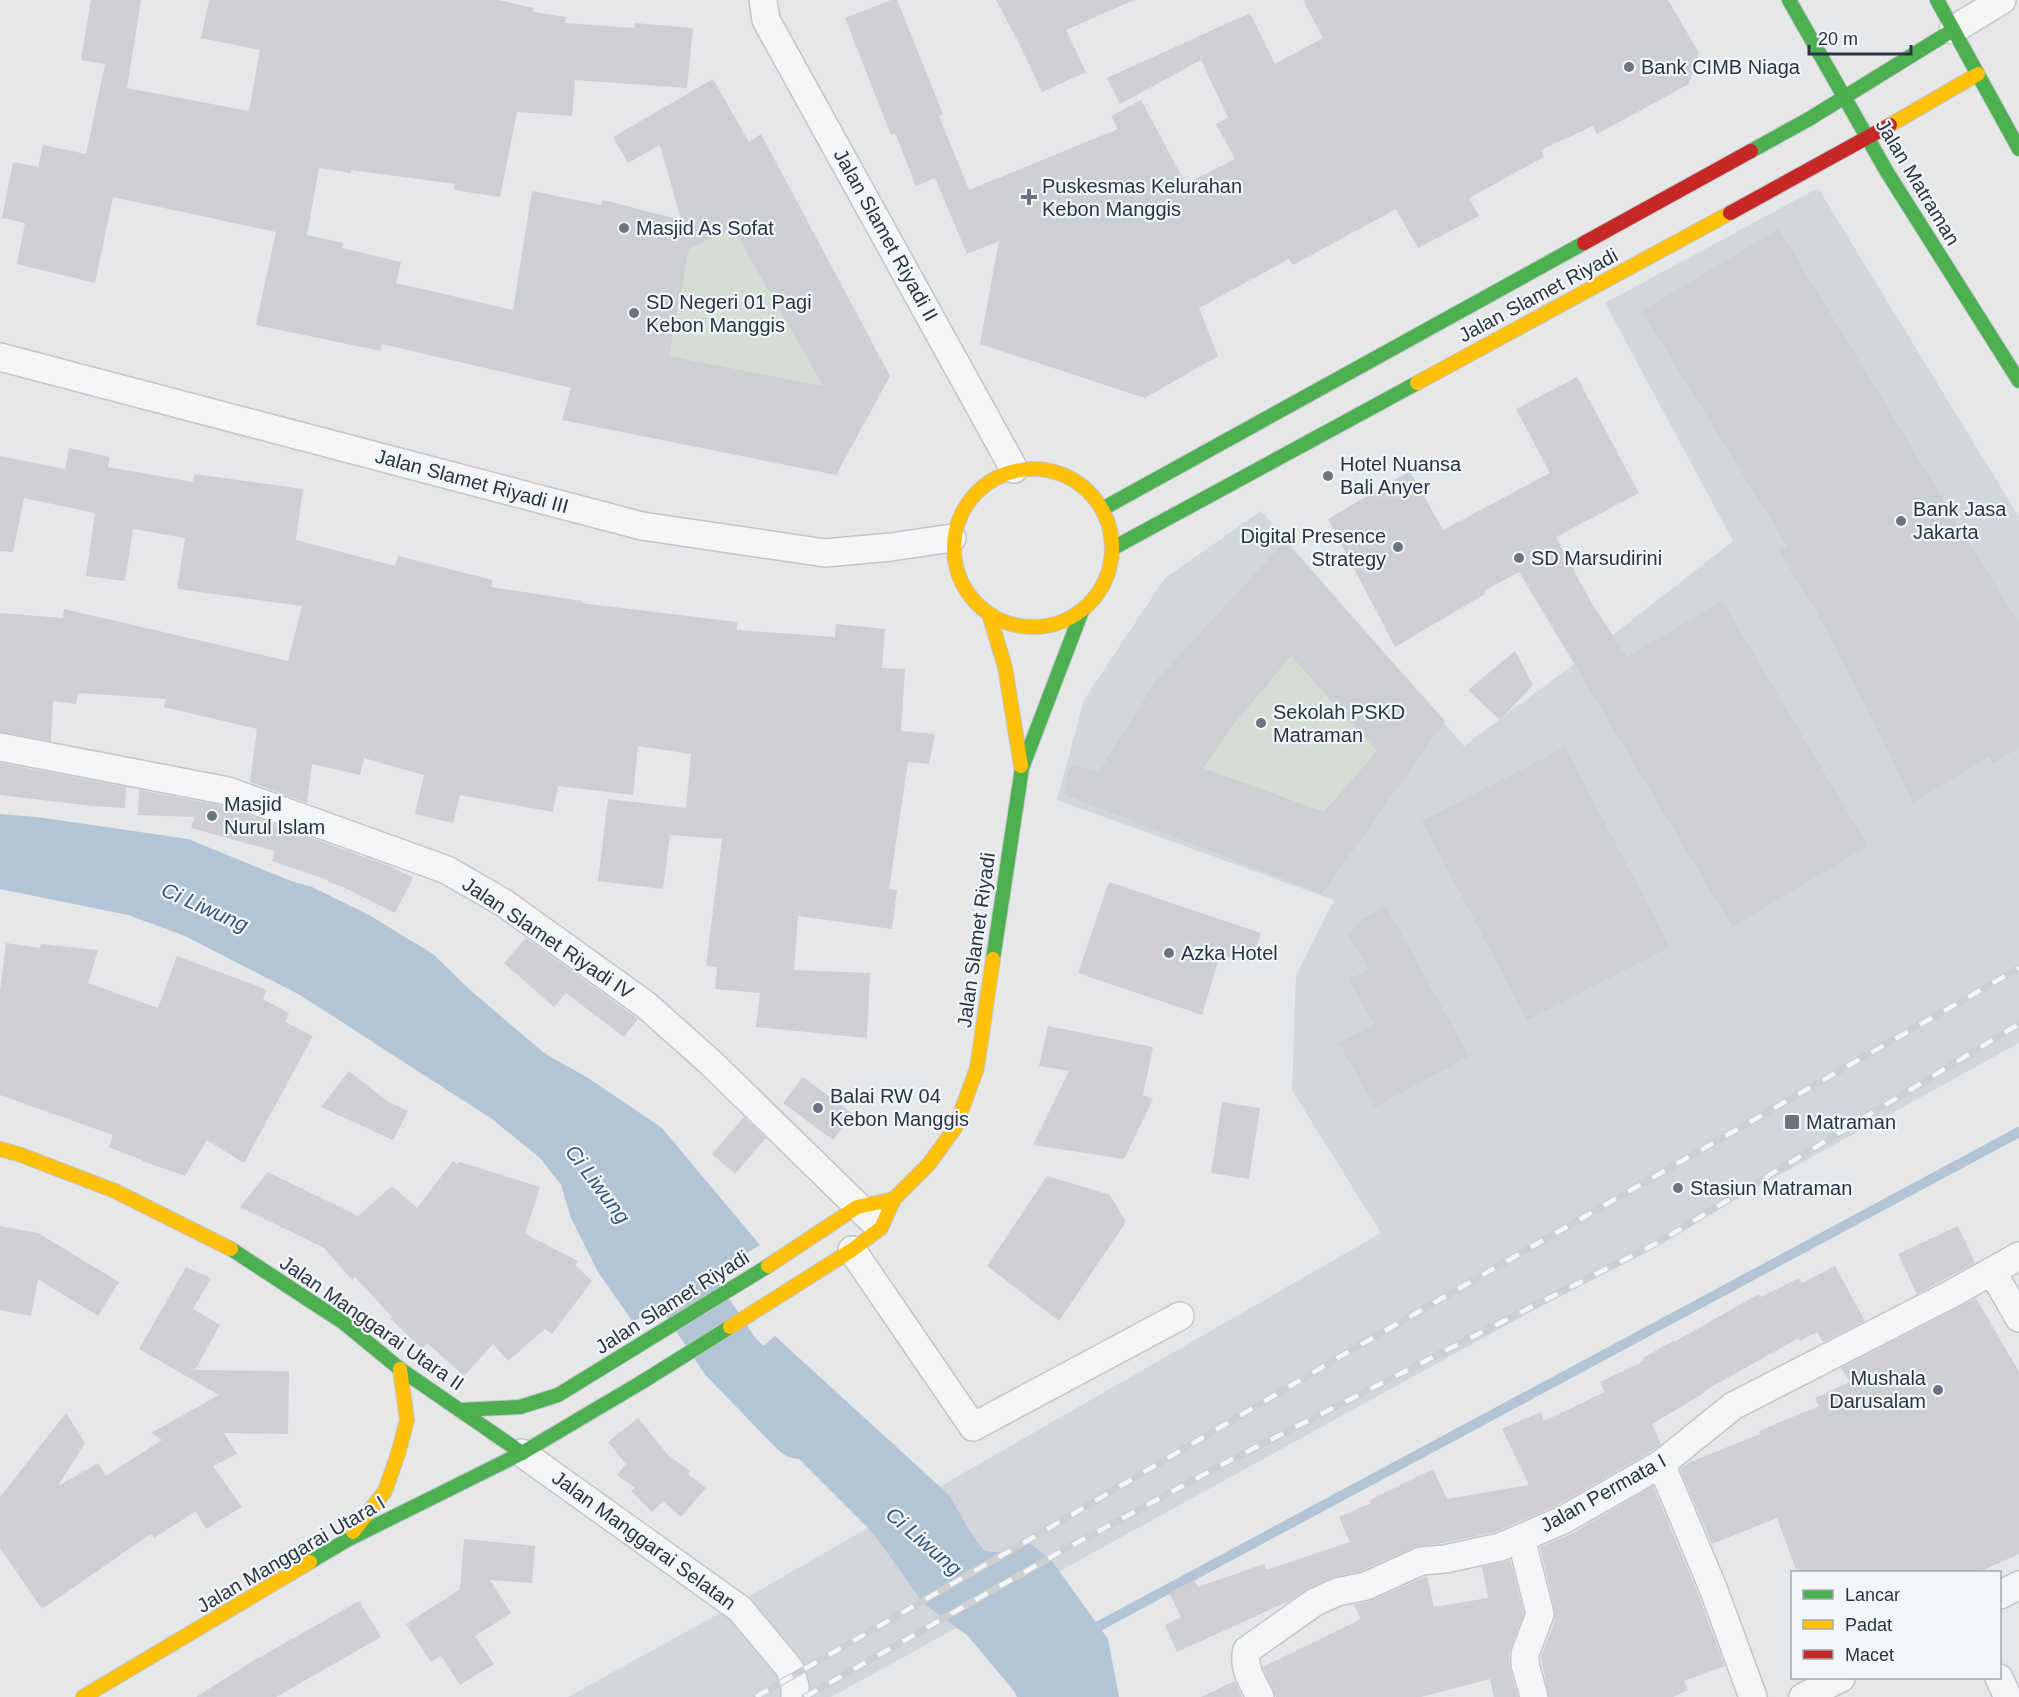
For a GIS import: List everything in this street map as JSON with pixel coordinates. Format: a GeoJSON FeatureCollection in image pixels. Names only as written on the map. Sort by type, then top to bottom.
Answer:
{"type":"FeatureCollection","features":[{"type":"Feature","properties":{"kind":"street","name":"Jalan Slamet Riyadi II"},"geometry":{"type":"LineString","coordinates":[[763,0],[766,20],[1014,468]]}},
{"type":"Feature","properties":{"kind":"street","name":"Jalan Matraman"},"geometry":{"type":"LineString","coordinates":[[1789,0],[1887,172],[2019,381]]}},
{"type":"Feature","properties":{"kind":"street"},"geometry":{"type":"LineString","coordinates":[[1937,0],[2019,149]]}},
{"type":"Feature","properties":{"kind":"street"},"geometry":{"type":"LineString","coordinates":[[1953,30],[2002,0]]}},
{"type":"Feature","properties":{"kind":"street","name":"Jalan Slamet Riyadi"},"geometry":{"type":"LineString","coordinates":[[1104,508],[1702,178],[1844,98],[1953,30]]}},
{"type":"Feature","properties":{"kind":"street","name":"Jalan Slamet Riyadi"},"geometry":{"type":"LineString","coordinates":[[1115,547],[1868,138],[1978,74]]}},
{"type":"Feature","properties":{"kind":"street","name":"Jalan Slamet Riyadi III"},"geometry":{"type":"LineString","coordinates":[[0,357],[642,526],[825,553],[952,538]]}},
{"type":"Feature","properties":{"kind":"street"},"geometry":{"type":"LineString","coordinates":[[1014,468],[1066,473],[1104,508],[1115,547],[1106,583],[1082,612],[1052,626],[1019,627],[988,615],[967,595],[954,567],[952,538],[972,494],[1014,468]]}},
{"type":"Feature","properties":{"kind":"street","name":"Jalan Slamet Riyadi"},"geometry":{"type":"LineString","coordinates":[[522,1452],[642,1383],[852,1250],[881,1228],[894,1199],[930,1164],[955,1128],[977,1068],[1022,768],[1082,612]]}},
{"type":"Feature","properties":{"kind":"street","name":"Jalan Slamet Riyadi"},"geometry":{"type":"LineString","coordinates":[[988,615],[1005,667],[1022,768]]}},
{"type":"Feature","properties":{"kind":"street","name":"Jalan Slamet Riyadi IV"},"geometry":{"type":"LineString","coordinates":[[0,747],[228,791],[447,870],[504,903],[645,1005],[711,1063],[881,1228]]}},
{"type":"Feature","properties":{"kind":"street","name":"Jalan Manggarai Utara II"},"geometry":{"type":"LineString","coordinates":[[0,1149],[115,1191],[226,1246],[344,1323],[400,1369],[460,1410]]}},
{"type":"Feature","properties":{"kind":"street","name":"Jalan Slamet Riyadi"},"geometry":{"type":"LineString","coordinates":[[460,1410],[520,1407],[558,1395],[774,1262],[857,1207],[894,1199]]}},
{"type":"Feature","properties":{"kind":"street"},"geometry":{"type":"LineString","coordinates":[[852,1250],[973,1427],[1180,1316]]}},
{"type":"Feature","properties":{"kind":"street","name":"Jalan Permata I"},"geometry":{"type":"LineString","coordinates":[[1260,1697],[1246,1667],[1247,1650],[1316,1602],[1337,1592],[1366,1586],[1421,1561],[1445,1559],[1489,1549],[1563,1520],[1661,1464],[1733,1406],[1953,1293],[2019,1256]]}},
{"type":"Feature","properties":{"kind":"street"},"geometry":{"type":"LineString","coordinates":[[1992,1271],[2019,1318]]}},
{"type":"Feature","properties":{"kind":"street"},"geometry":{"type":"LineString","coordinates":[[347,1540],[386,1491],[398,1454],[407,1420],[400,1369]]}},
{"type":"Feature","properties":{"kind":"street","name":"Jalan Manggarai Selatan"},"geometry":{"type":"LineString","coordinates":[[460,1410],[740,1609],[790,1669],[795,1686],[795,1697]]}},
{"type":"Feature","properties":{"kind":"street","name":"Jalan Manggarai Utara I"},"geometry":{"type":"LineString","coordinates":[[83,1697],[347,1540],[522,1452]]}},
{"type":"Feature","properties":{"kind":"street"},"geometry":{"type":"LineString","coordinates":[[1661,1464],[1713,1588],[1753,1697]]}},
{"type":"Feature","properties":{"kind":"street"},"geometry":{"type":"LineString","coordinates":[[1521,1538],[1540,1614],[1525,1654],[1525,1664],[1534,1697]]}},
{"type":"Feature","properties":{"kind":"street"},"geometry":{"type":"LineString","coordinates":[[2001,1594],[2019,1585]]}},
{"type":"Feature","properties":{"kind":"street"},"geometry":{"type":"LineString","coordinates":[[1803,1697],[1837,1679]]}},
{"type":"Feature","properties":{"kind":"street"},"geometry":{"type":"LineString","coordinates":[[2000,1679],[2008,1697]]}},
{"type":"Feature","properties":{"kind":"shaded area"},"geometry":{"type":"Polygon","coordinates":[[[1818,188],[2019,517],[2019,1043],[831,1697],[568,1697],[720,1613],[1381,1233],[1292,1090],[1296,975],[1334,900],[1057,800],[1084,700],[1165,578],[1261,511],[1464,746],[1609,638],[1733,541],[1605,303],[1818,188]]]}},
{"type":"Feature","properties":{"kind":"shaded area"},"geometry":{"type":"Polygon","coordinates":[[[732,227],[823,386],[669,356],[689,249],[732,227]]]}},
{"type":"Feature","properties":{"kind":"shaded area"},"geometry":{"type":"Polygon","coordinates":[[[1291,656],[1377,751],[1324,812],[1203,768],[1234,724],[1291,656]]]}},
{"type":"Feature","properties":{"kind":"water"},"geometry":{"type":"Polygon","coordinates":[[[0,814],[37,817],[188,839],[291,881],[312,887],[369,915],[433,954],[469,989],[544,1053],[590,1079],[662,1128],[760,1245],[633,1322],[598,1272],[571,1218],[561,1185],[540,1158],[492,1119],[300,995],[185,936],[128,915],[0,889],[0,814]]]}},
{"type":"Feature","properties":{"kind":"water"},"geometry":{"type":"Polygon","coordinates":[[[775,1336],[949,1495],[971,1533],[985,1551],[1004,1553],[1025,1539],[1052,1561],[1108,1639],[1119,1697],[1017,1697],[967,1635],[923,1603],[873,1533],[722,1382],[775,1336]]]}},
{"type":"Feature","properties":{"kind":"building"},"geometry":{"type":"Polygon","coordinates":[[[91,0],[141,0],[127,88],[249,111],[260,50],[201,38],[209,0],[498,0],[534,8],[533,12],[566,17],[565,23],[634,28],[635,23],[693,28],[687,88],[575,80],[572,116],[517,112],[500,197],[454,190],[455,184],[319,168],[307,235],[343,243],[342,248],[401,262],[396,283],[513,310],[532,191],[601,205],[603,200],[681,220],[660,145],[628,163],[613,137],[713,79],[749,142],[761,134],[890,376],[836,475],[562,420],[571,388],[382,344],[381,351],[256,325],[276,232],[113,197],[95,283],[17,264],[25,223],[2,218],[13,162],[38,167],[43,145],[86,154],[105,64],[81,60],[91,0]],[[732,227],[689,249],[669,356],[823,386],[732,227]]]}},
{"type":"Feature","properties":{"kind":"building"},"geometry":{"type":"Polygon","coordinates":[[[891,0],[897,0],[943,114],[939,116],[969,190],[1118,129],[1111,116],[1141,100],[1186,184],[1235,159],[1216,124],[1228,118],[1201,60],[1120,104],[1107,78],[1250,13],[1275,64],[1323,38],[1303,0],[1668,0],[1699,53],[1689,84],[1597,134],[1593,126],[1541,150],[1544,157],[1469,198],[1479,216],[1418,248],[1396,209],[1293,265],[1289,259],[1199,308],[1218,356],[1145,398],[980,344],[999,241],[967,254],[935,178],[916,186],[895,133],[891,135],[845,18],[891,0]]]}},
{"type":"Feature","properties":{"kind":"building"},"geometry":{"type":"Polygon","coordinates":[[[996,0],[1134,0],[1066,30],[1086,72],[1042,92],[996,0]]]}},
{"type":"Feature","properties":{"kind":"building"},"geometry":{"type":"Polygon","coordinates":[[[1779,229],[2019,624],[2019,748],[1993,763],[1989,756],[1913,803],[1817,613],[1779,551],[1787,546],[1642,311],[1779,229]]]}},
{"type":"Feature","properties":{"kind":"building"},"geometry":{"type":"Polygon","coordinates":[[[1577,377],[1639,493],[1556,537],[1591,602],[1627,657],[1722,601],[1868,846],[1732,927],[1519,572],[1484,591],[1485,594],[1395,647],[1328,519],[1410,471],[1443,530],[1550,473],[1516,409],[1577,377]]]}},
{"type":"Feature","properties":{"kind":"building"},"geometry":{"type":"Polygon","coordinates":[[[69,448],[110,457],[108,467],[193,482],[194,474],[303,489],[296,540],[395,566],[398,556],[493,580],[491,587],[582,601],[581,603],[737,622],[737,630],[835,637],[836,624],[885,629],[882,668],[905,669],[901,731],[935,734],[929,764],[908,762],[889,889],[897,890],[892,929],[798,916],[794,970],[870,973],[867,1038],[756,1027],[760,993],[715,989],[717,967],[706,966],[722,839],[670,835],[663,889],[598,881],[608,799],[686,808],[691,754],[638,746],[633,795],[558,786],[553,812],[460,795],[453,823],[415,814],[424,775],[364,758],[360,775],[312,764],[307,803],[250,782],[257,729],[164,707],[166,699],[78,693],[76,704],[53,701],[51,741],[0,732],[0,613],[63,618],[64,609],[288,661],[302,606],[177,589],[185,538],[133,529],[125,581],[86,576],[95,513],[24,498],[13,552],[0,551],[0,456],[65,469],[69,448]]]}},
{"type":"Feature","properties":{"kind":"building","name":"Sekolah PSKD Matraman"},"geometry":{"type":"Polygon","coordinates":[[[1285,541],[1445,721],[1322,894],[1063,794],[1071,764],[1099,772],[1155,682],[1285,541]],[[1291,656],[1234,724],[1203,768],[1324,812],[1377,751],[1291,656]]]}},
{"type":"Feature","properties":{"kind":"building"},"geometry":{"type":"Polygon","coordinates":[[[1515,651],[1533,685],[1500,720],[1468,690],[1515,651]]]}},
{"type":"Feature","properties":{"kind":"building"},"geometry":{"type":"Polygon","coordinates":[[[1565,747],[1670,947],[1527,1020],[1422,821],[1565,747]]]}},
{"type":"Feature","properties":{"kind":"building"},"geometry":{"type":"Polygon","coordinates":[[[0,763],[126,787],[125,808],[0,795],[0,763]]]}},
{"type":"Feature","properties":{"kind":"building"},"geometry":{"type":"Polygon","coordinates":[[[139,790],[224,806],[392,867],[413,878],[395,913],[328,880],[272,861],[275,851],[191,828],[194,817],[138,815],[139,790]]]}},
{"type":"Feature","properties":{"kind":"building","name":"Azka Hotel"},"geometry":{"type":"Polygon","coordinates":[[[1109,882],[1261,933],[1251,963],[1220,955],[1202,1015],[1078,973],[1109,882]]]}},
{"type":"Feature","properties":{"kind":"building"},"geometry":{"type":"Polygon","coordinates":[[[1386,906],[1469,1056],[1375,1107],[1339,1043],[1374,1024],[1349,980],[1368,969],[1349,936],[1360,920],[1386,906]]]}},
{"type":"Feature","properties":{"kind":"building"},"geometry":{"type":"Polygon","coordinates":[[[526,938],[638,1019],[624,1037],[566,993],[554,1007],[504,963],[526,938]]]}},
{"type":"Feature","properties":{"kind":"building"},"geometry":{"type":"Polygon","coordinates":[[[6,943],[40,948],[41,944],[98,950],[88,983],[158,1008],[177,956],[267,990],[263,999],[289,1013],[285,1022],[313,1036],[244,1163],[207,1140],[185,1176],[109,1147],[113,1135],[0,1095],[0,992],[6,943]]]}},
{"type":"Feature","properties":{"kind":"building"},"geometry":{"type":"Polygon","coordinates":[[[1048,1026],[1153,1047],[1143,1095],[1153,1099],[1124,1159],[1033,1145],[1069,1071],[1039,1066],[1048,1026]]]}},
{"type":"Feature","properties":{"kind":"building"},"geometry":{"type":"Polygon","coordinates":[[[349,1071],[387,1101],[408,1111],[393,1140],[321,1107],[349,1071]]]}},
{"type":"Feature","properties":{"kind":"building","name":"Balai RW 04 Kebon Manggis"},"geometry":{"type":"Polygon","coordinates":[[[803,1077],[853,1114],[833,1140],[783,1103],[803,1077]]]}},
{"type":"Feature","properties":{"kind":"building"},"geometry":{"type":"Polygon","coordinates":[[[1222,1102],[1260,1108],[1249,1179],[1211,1173],[1222,1102]]]}},
{"type":"Feature","properties":{"kind":"building"},"geometry":{"type":"Polygon","coordinates":[[[744,1117],[766,1138],[735,1174],[712,1154],[744,1117]]]}},
{"type":"Feature","properties":{"kind":"building"},"geometry":{"type":"Polygon","coordinates":[[[453,1161],[540,1187],[525,1234],[578,1261],[575,1265],[592,1281],[552,1334],[545,1329],[508,1361],[493,1344],[464,1376],[427,1343],[422,1349],[391,1319],[392,1317],[355,1277],[352,1280],[324,1248],[240,1207],[268,1172],[358,1216],[392,1186],[417,1208],[453,1161]]]}},
{"type":"Feature","properties":{"kind":"building"},"geometry":{"type":"Polygon","coordinates":[[[1047,1176],[1110,1195],[1126,1222],[1059,1321],[987,1266],[1047,1176]]]}},
{"type":"Feature","properties":{"kind":"building"},"geometry":{"type":"Polygon","coordinates":[[[0,1226],[38,1233],[119,1282],[98,1316],[38,1279],[31,1316],[0,1310],[0,1226]]]}},
{"type":"Feature","properties":{"kind":"building"},"geometry":{"type":"Polygon","coordinates":[[[1958,1226],[1975,1263],[1917,1294],[1898,1254],[1958,1226]]]}},
{"type":"Feature","properties":{"kind":"building"},"geometry":{"type":"Polygon","coordinates":[[[1835,1266],[1865,1321],[1823,1342],[1817,1332],[1800,1341],[1799,1338],[1704,1391],[1652,1424],[1661,1444],[1652,1451],[1556,1506],[1495,1532],[1415,1547],[1361,1571],[1331,1578],[1308,1588],[1291,1600],[1177,1652],[1165,1625],[1181,1617],[1169,1593],[1194,1580],[1198,1587],[1264,1564],[1266,1570],[1350,1542],[1339,1517],[1371,1503],[1370,1500],[1433,1469],[1447,1499],[1529,1485],[1502,1429],[1540,1412],[1544,1421],[1605,1392],[1600,1382],[1644,1361],[1643,1358],[1673,1341],[1759,1294],[1761,1297],[1799,1278],[1802,1283],[1835,1266]]]}},
{"type":"Feature","properties":{"kind":"building"},"geometry":{"type":"Polygon","coordinates":[[[186,1267],[211,1278],[193,1309],[220,1325],[195,1370],[289,1371],[288,1434],[224,1433],[237,1454],[213,1466],[242,1507],[206,1529],[196,1511],[154,1538],[151,1534],[42,1609],[0,1548],[0,1497],[66,1413],[85,1443],[58,1486],[98,1463],[106,1476],[162,1440],[151,1433],[219,1395],[139,1349],[186,1267]]]}},
{"type":"Feature","properties":{"kind":"building"},"geometry":{"type":"Polygon","coordinates":[[[1976,1298],[2019,1372],[2019,1554],[1981,1571],[1797,1571],[1777,1518],[1712,1544],[1680,1469],[1688,1463],[1760,1434],[1759,1431],[1819,1406],[1815,1398],[1850,1382],[1841,1368],[1976,1298]]]}},
{"type":"Feature","properties":{"kind":"building"},"geometry":{"type":"Polygon","coordinates":[[[638,1418],[668,1455],[690,1471],[688,1474],[706,1488],[681,1517],[663,1501],[652,1512],[631,1491],[635,1488],[617,1475],[626,1464],[608,1442],[638,1418]]]}},
{"type":"Feature","properties":{"kind":"building"},"geometry":{"type":"Polygon","coordinates":[[[1653,1486],[1725,1666],[1684,1681],[1688,1690],[1673,1697],[1549,1697],[1541,1657],[1555,1620],[1555,1611],[1540,1547],[1571,1534],[1653,1486]]]}},
{"type":"Feature","properties":{"kind":"building"},"geometry":{"type":"Polygon","coordinates":[[[464,1539],[535,1546],[532,1583],[490,1580],[511,1613],[475,1636],[494,1664],[460,1685],[441,1656],[431,1662],[406,1624],[460,1589],[464,1539]]]}},
{"type":"Feature","properties":{"kind":"building"},"geometry":{"type":"Polygon","coordinates":[[[1510,1560],[1524,1613],[1509,1654],[1510,1668],[1518,1697],[1494,1697],[1490,1679],[1421,1697],[1276,1697],[1263,1667],[1361,1619],[1354,1605],[1372,1600],[1427,1576],[1434,1607],[1488,1598],[1482,1567],[1510,1560]]]}},
{"type":"Feature","properties":{"kind":"building"},"geometry":{"type":"Polygon","coordinates":[[[359,1601],[381,1637],[276,1697],[196,1697],[253,1661],[359,1601]]]}},
{"type":"Feature","properties":{"kind":"building"},"geometry":{"type":"Polygon","coordinates":[[[1235,1681],[1242,1697],[1201,1697],[1235,1681]]]}},
{"type":"Feature","properties":{"kind":"waterway"},"geometry":{"type":"LineString","coordinates":[[1086,1633],[2019,1132]]}},
{"type":"Feature","properties":{"kind":"waterway","name":"Ci Liwung"},"geometry":{"type":"LineString","coordinates":[[629,1226],[690,1296],[730,1356],[800,1428]]}},
{"type":"Feature","properties":{"kind":"railway"},"geometry":{"type":"LineString","coordinates":[[756,1697],[1348,1352],[2019,968]]}},
{"type":"Feature","properties":{"kind":"railway"},"geometry":{"type":"LineString","coordinates":[[805,1697],[1058,1553],[1223,1464],[1657,1243],[2019,1024]]}},
{"type":"Feature","properties":{"kind":"traffic: fast"},"geometry":{"type":"LineString","coordinates":[[1789,0],[1887,172],[2019,381]]}},
{"type":"Feature","properties":{"kind":"traffic: fast"},"geometry":{"type":"LineString","coordinates":[[1937,0],[2019,149]]}},
{"type":"Feature","properties":{"kind":"traffic: fast"},"geometry":{"type":"LineString","coordinates":[[1751,151],[1809,119],[1953,30]]}},
{"type":"Feature","properties":{"kind":"traffic: fast"},"geometry":{"type":"LineString","coordinates":[[1104,508],[1584,243]]}},
{"type":"Feature","properties":{"kind":"traffic: fast"},"geometry":{"type":"LineString","coordinates":[[1115,547],[1417,383]]}},
{"type":"Feature","properties":{"kind":"traffic: fast"},"geometry":{"type":"LineString","coordinates":[[993,959],[1022,768],[1082,611]]}},
{"type":"Feature","properties":{"kind":"traffic: fast"},"geometry":{"type":"LineString","coordinates":[[231,1249],[344,1323],[400,1369],[522,1453]]}},
{"type":"Feature","properties":{"kind":"traffic: fast"},"geometry":{"type":"LineString","coordinates":[[460,1410],[520,1407],[558,1395],[768,1266]]}},
{"type":"Feature","properties":{"kind":"traffic: fast"},"geometry":{"type":"LineString","coordinates":[[310,1562],[347,1540],[522,1453],[730,1327]]}},
{"type":"Feature","properties":{"kind":"traffic: slow"},"geometry":{"type":"LineString","coordinates":[[1890,125],[1978,74]]}},
{"type":"Feature","properties":{"kind":"traffic: slow"},"geometry":{"type":"LineString","coordinates":[[1417,383],[1730,213]]}},
{"type":"Feature","properties":{"kind":"traffic: slow"},"geometry":{"type":"LineString","coordinates":[[1033,469],[1048,470],[1063,475],[1077,482],[1089,492],[1099,504],[1106,518],[1111,533],[1112,548],[1111,563],[1106,578],[1099,592],[1089,604],[1077,614],[1063,621],[1048,626],[1033,627],[1018,626],[1003,621],[989,614],[977,604],[967,592],[960,578],[955,563],[954,548],[955,533],[960,518],[967,504],[977,492],[989,482],[1003,475],[1018,470],[1033,469]]}},
{"type":"Feature","properties":{"kind":"traffic: slow"},"geometry":{"type":"LineString","coordinates":[[989,614],[1005,667],[1021,766]]}},
{"type":"Feature","properties":{"kind":"traffic: slow"},"geometry":{"type":"LineString","coordinates":[[730,1327],[852,1250],[881,1228],[894,1199],[929,1164],[955,1128],[977,1068],[993,959]]}},
{"type":"Feature","properties":{"kind":"traffic: slow"},"geometry":{"type":"LineString","coordinates":[[0,1149],[115,1191],[231,1249]]}},
{"type":"Feature","properties":{"kind":"traffic: slow"},"geometry":{"type":"LineString","coordinates":[[768,1266],[857,1207],[894,1199]]}},
{"type":"Feature","properties":{"kind":"traffic: slow"},"geometry":{"type":"LineString","coordinates":[[353,1532],[385,1491],[398,1454],[407,1420],[400,1369]]}},
{"type":"Feature","properties":{"kind":"traffic: slow"},"geometry":{"type":"LineString","coordinates":[[83,1697],[310,1562]]}},
{"type":"Feature","properties":{"kind":"traffic: jam"},"geometry":{"type":"LineString","coordinates":[[1730,213],[1890,125]]}},
{"type":"Feature","properties":{"kind":"traffic: jam"},"geometry":{"type":"LineString","coordinates":[[1584,243],[1751,151]]}},
{"type":"Feature","properties":{"kind":"place","name":"Bank CIMB Niaga"},"geometry":{"type":"Point","coordinates":[1629,67]}},
{"type":"Feature","properties":{"kind":"place","name":"Puskesmas Kelurahan Kebon Manggis"},"geometry":{"type":"Point","coordinates":[1029,197]}},
{"type":"Feature","properties":{"kind":"place","name":"Masjid As Sofat"},"geometry":{"type":"Point","coordinates":[624,228]}},
{"type":"Feature","properties":{"kind":"place","name":"SD Negeri 01 Pagi Kebon Manggis"},"geometry":{"type":"Point","coordinates":[634,313]}},
{"type":"Feature","properties":{"kind":"place","name":"Hotel Nuansa Bali Anyer"},"geometry":{"type":"Point","coordinates":[1328,476]}},
{"type":"Feature","properties":{"kind":"place","name":"Bank Jasa Jakarta"},"geometry":{"type":"Point","coordinates":[1901,521]}},
{"type":"Feature","properties":{"kind":"place","name":"Digital Presence Strategy"},"geometry":{"type":"Point","coordinates":[1398,547]}},
{"type":"Feature","properties":{"kind":"place","name":"SD Marsudirini"},"geometry":{"type":"Point","coordinates":[1519,558]}},
{"type":"Feature","properties":{"kind":"place","name":"Sekolah PSKD Matraman"},"geometry":{"type":"Point","coordinates":[1261,723]}},
{"type":"Feature","properties":{"kind":"place","name":"Masjid Nurul Islam"},"geometry":{"type":"Point","coordinates":[212,816]}},
{"type":"Feature","properties":{"kind":"place","name":"Azka Hotel"},"geometry":{"type":"Point","coordinates":[1169,953]}},
{"type":"Feature","properties":{"kind":"place","name":"Balai RW 04 Kebon Manggis"},"geometry":{"type":"Point","coordinates":[818,1108]}},
{"type":"Feature","properties":{"kind":"place","name":"Matraman"},"geometry":{"type":"Point","coordinates":[1792,1122]}},
{"type":"Feature","properties":{"kind":"place","name":"Stasiun Matraman"},"geometry":{"type":"Point","coordinates":[1678,1188]}},
{"type":"Feature","properties":{"kind":"place","name":"Mushala Darusalam"},"geometry":{"type":"Point","coordinates":[1938,1390]}}]}
